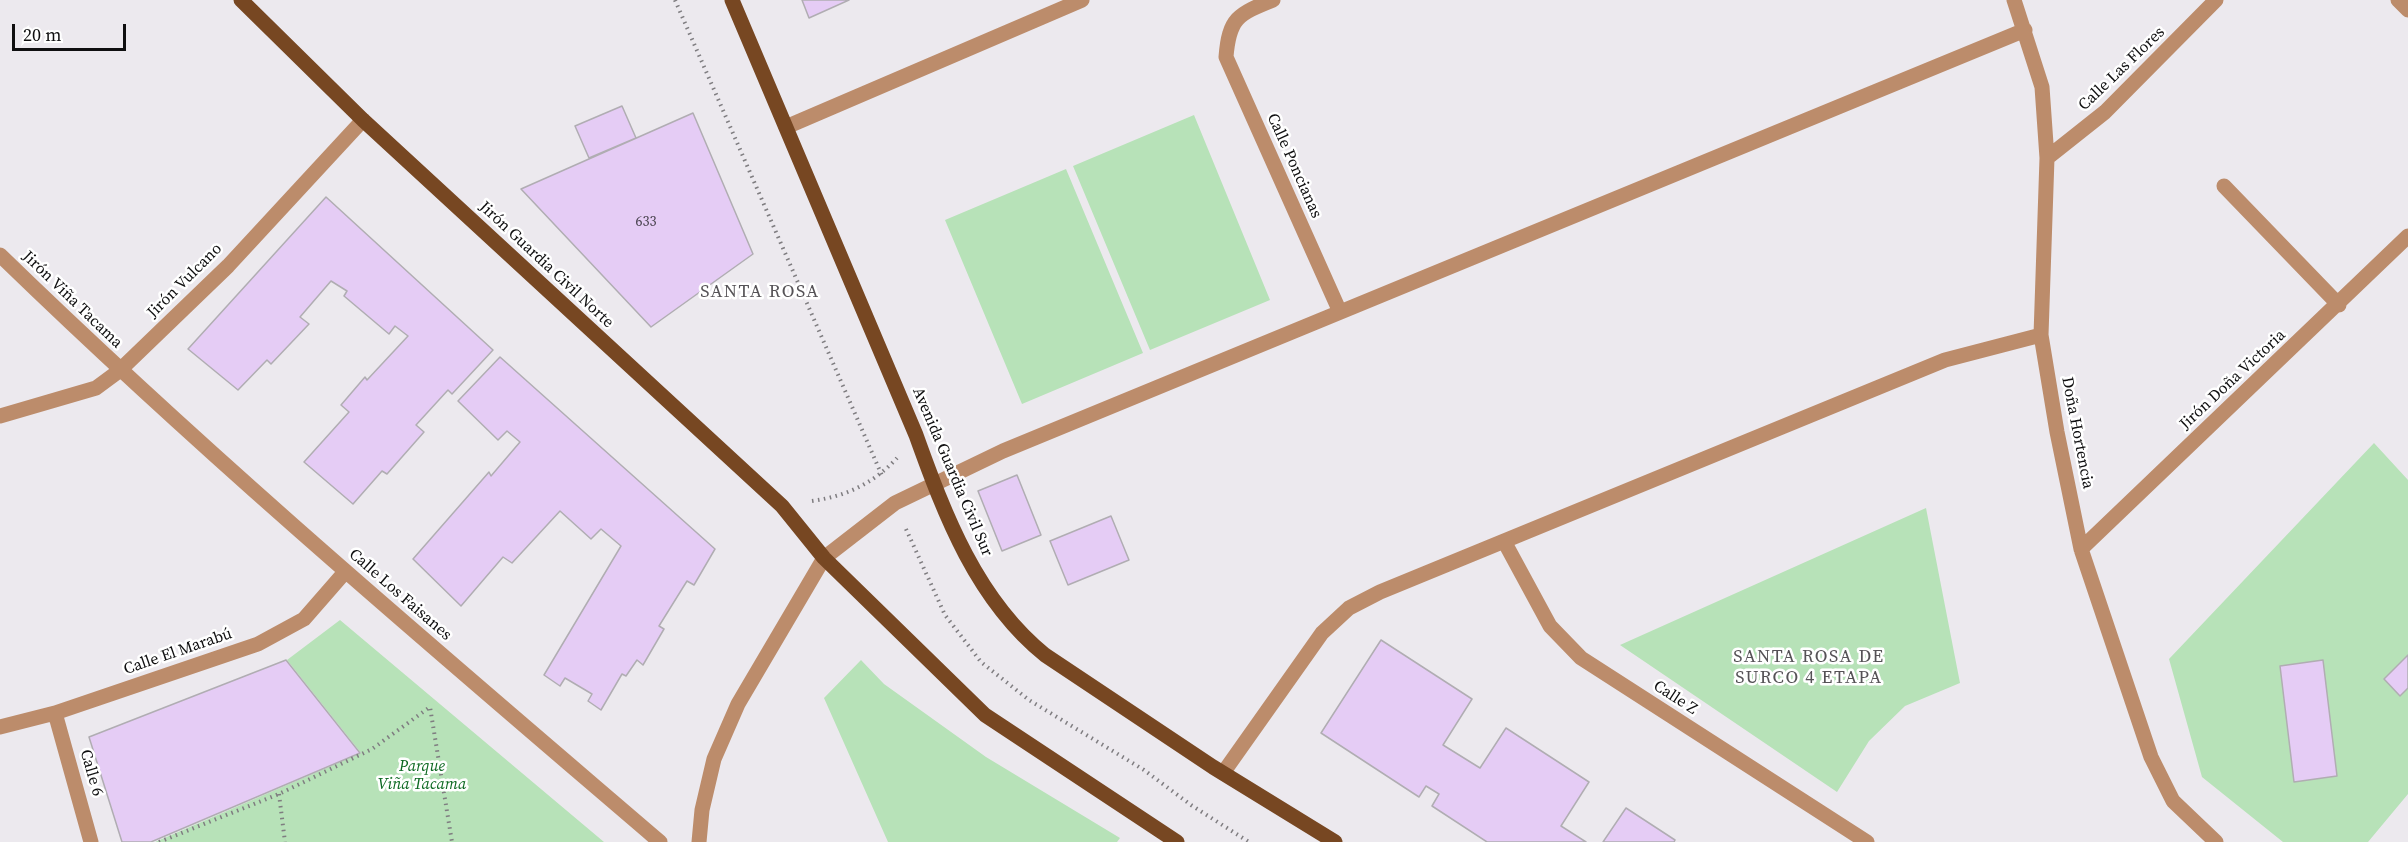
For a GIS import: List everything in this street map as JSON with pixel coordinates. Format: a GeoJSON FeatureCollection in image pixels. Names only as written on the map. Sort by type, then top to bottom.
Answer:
{"type":"FeatureCollection","features":[{"type":"Feature","properties":{"kind":"main road","name":"Jirón Guardia Civil Norte"},"geometry":{"type":"LineString","coordinates":[[241,0],[363,120],[782,506],[824,558],[985,715],[1169,840]]}},
{"type":"Feature","properties":{"kind":"main road","name":"Avenida Guardia Civil Sur"},"geometry":{"type":"LineString","coordinates":[[732,0],[916,435],[934,486],[977,577],[1019,634],[1045,655],[1222,773],[1335,842]]}},
{"type":"Feature","properties":{"kind":"street"},"geometry":{"type":"LineString","coordinates":[[786,126],[1082,0]]}},
{"type":"Feature","properties":{"kind":"street","name":"Calle Poncianas"},"geometry":{"type":"LineString","coordinates":[[1273,0],[1244,12],[1228,33],[1226,57],[1340,312]]}},
{"type":"Feature","properties":{"kind":"street","name":"Doña Hortencia"},"geometry":{"type":"LineString","coordinates":[[2014,0],[2042,87],[2047,158],[2041,335],[2057,432],[2081,549],[2151,757],[2173,801],[2216,842]]}},
{"type":"Feature","properties":{"kind":"street","name":"Calle Las Flores"},"geometry":{"type":"LineString","coordinates":[[2047,158],[2105,112],[2216,0]]}},
{"type":"Feature","properties":{"kind":"street"},"geometry":{"type":"LineString","coordinates":[[2398,0],[2408,10]]}},
{"type":"Feature","properties":{"kind":"street"},"geometry":{"type":"LineString","coordinates":[[699,842],[702,810],[714,759],[738,704],[824,558],[895,503],[1004,451],[2025,30]]}},
{"type":"Feature","properties":{"kind":"street","name":"Jirón Vulcano"},"geometry":{"type":"LineString","coordinates":[[0,416],[96,388],[120,371],[228,266],[363,120]]}},
{"type":"Feature","properties":{"kind":"street"},"geometry":{"type":"LineString","coordinates":[[2224,186],[2339,305]]}},
{"type":"Feature","properties":{"kind":"street","name":"Jirón Doña Victoria"},"geometry":{"type":"LineString","coordinates":[[2081,549],[2339,305],[2408,236]]}},
{"type":"Feature","properties":{"kind":"street","name":"Jirón Viña Tacama"},"geometry":{"type":"LineString","coordinates":[[0,255],[120,371]]}},
{"type":"Feature","properties":{"kind":"street"},"geometry":{"type":"LineString","coordinates":[[1222,773],[1322,633],[1349,608],[1380,592],[1505,543],[1945,360],[2041,335]]}},
{"type":"Feature","properties":{"kind":"street","name":"Calle Los Faisanes"},"geometry":{"type":"LineString","coordinates":[[120,371],[345,572],[660,842]]}},
{"type":"Feature","properties":{"kind":"street","name":"Calle Z"},"geometry":{"type":"LineString","coordinates":[[1505,543],[1550,626],[1581,658],[1867,842]]}},
{"type":"Feature","properties":{"kind":"street","name":"Calle El Marabú"},"geometry":{"type":"LineString","coordinates":[[0,728],[55,713],[258,644],[304,619],[345,572]]}},
{"type":"Feature","properties":{"kind":"street","name":"Calle 6"},"geometry":{"type":"LineString","coordinates":[[55,713],[91,842]]}},
{"type":"Feature","properties":{"kind":"path"},"geometry":{"type":"LineString","coordinates":[[782,506],[838,497],[872,482],[916,435]]}},
{"type":"Feature","properties":{"kind":"path"},"geometry":{"type":"LineString","coordinates":[[159,842],[279,794],[372,748],[430,707],[452,842]]}},
{"type":"Feature","properties":{"kind":"path"},"geometry":{"type":"LineString","coordinates":[[279,794],[285,842]]}},
{"type":"Feature","properties":{"kind":"green space"},"geometry":{"type":"Polygon","coordinates":[[[1194,115],[1270,300],[1150,350],[1073,166],[1194,115]]]}},
{"type":"Feature","properties":{"kind":"green space"},"geometry":{"type":"Polygon","coordinates":[[[1066,169],[1143,353],[1022,404],[945,220],[1066,169]]]}},
{"type":"Feature","properties":{"kind":"green space"},"geometry":{"type":"Polygon","coordinates":[[[2374,443],[2408,480],[2408,794],[2368,842],[2283,842],[2202,777],[2169,659],[2374,443]]]}},
{"type":"Feature","properties":{"kind":"green space"},"geometry":{"type":"Polygon","coordinates":[[[1926,508],[1960,683],[1905,706],[1869,741],[1837,792],[1620,645],[1926,508]]]}},
{"type":"Feature","properties":{"kind":"green space","name":"Parque Viña Tacama"},"geometry":{"type":"Polygon","coordinates":[[[340,620],[604,842],[155,842],[361,753],[287,660],[340,620]]]}},
{"type":"Feature","properties":{"kind":"green space"},"geometry":{"type":"Polygon","coordinates":[[[861,660],[884,684],[986,757],[1120,838],[1117,842],[888,842],[824,698],[861,660]]]}},
{"type":"Feature","properties":{"kind":"building"},"geometry":{"type":"Polygon","coordinates":[[[802,0],[849,0],[809,18],[802,0]]]}},
{"type":"Feature","properties":{"kind":"building"},"geometry":{"type":"Polygon","coordinates":[[[622,106],[636,138],[589,158],[575,126],[622,106]]]}},
{"type":"Feature","properties":{"kind":"building"},"geometry":{"type":"Polygon","coordinates":[[[693,113],[753,254],[651,327],[521,189],[693,113]]]}},
{"type":"Feature","properties":{"kind":"building"},"geometry":{"type":"Polygon","coordinates":[[[326,197],[493,350],[452,394],[448,390],[416,425],[424,432],[387,474],[382,471],[353,504],[304,462],[349,412],[341,405],[365,377],[367,380],[408,336],[395,326],[389,334],[344,296],[347,291],[331,281],[300,317],[309,324],[271,364],[267,360],[238,390],[188,349],[326,197]]]}},
{"type":"Feature","properties":{"kind":"building"},"geometry":{"type":"Polygon","coordinates":[[[500,357],[715,549],[694,585],[687,581],[659,626],[664,629],[643,665],[637,660],[626,676],[622,674],[601,710],[588,701],[592,694],[565,678],[560,686],[544,675],[621,546],[601,529],[591,539],[560,511],[512,563],[503,557],[461,606],[413,559],[489,472],[491,476],[520,442],[507,431],[498,440],[458,401],[500,357]]]}},
{"type":"Feature","properties":{"kind":"building"},"geometry":{"type":"Polygon","coordinates":[[[1017,475],[1041,535],[1002,551],[978,491],[1017,475]]]}},
{"type":"Feature","properties":{"kind":"building"},"geometry":{"type":"Polygon","coordinates":[[[1111,516],[1129,560],[1068,585],[1050,541],[1111,516]]]}},
{"type":"Feature","properties":{"kind":"building"},"geometry":{"type":"Polygon","coordinates":[[[1381,640],[1472,699],[1443,745],[1480,768],[1506,728],[1589,782],[1561,826],[1586,842],[1487,842],[1432,806],[1439,794],[1426,786],[1419,797],[1321,733],[1381,640]]]}},
{"type":"Feature","properties":{"kind":"building"},"geometry":{"type":"Polygon","coordinates":[[[2408,655],[2408,688],[2400,696],[2384,679],[2408,655]]]}},
{"type":"Feature","properties":{"kind":"building"},"geometry":{"type":"Polygon","coordinates":[[[286,660],[360,753],[151,842],[122,842],[89,737],[286,660]]]}},
{"type":"Feature","properties":{"kind":"building"},"geometry":{"type":"Polygon","coordinates":[[[2323,660],[2337,776],[2294,782],[2280,666],[2323,660]]]}},
{"type":"Feature","properties":{"kind":"building"},"geometry":{"type":"Polygon","coordinates":[[[1626,808],[1675,840],[1674,842],[1603,842],[1626,808]]]}},
{"type":"Feature","properties":{"kind":"district","name":"SANTA ROSA"},"geometry":{"type":"Point","coordinates":[760,292]}},
{"type":"Feature","properties":{"kind":"district","name":"SANTA ROSA DE SURCO 4 ETAPA"},"geometry":{"type":"Point","coordinates":[1809,667]}}]}
